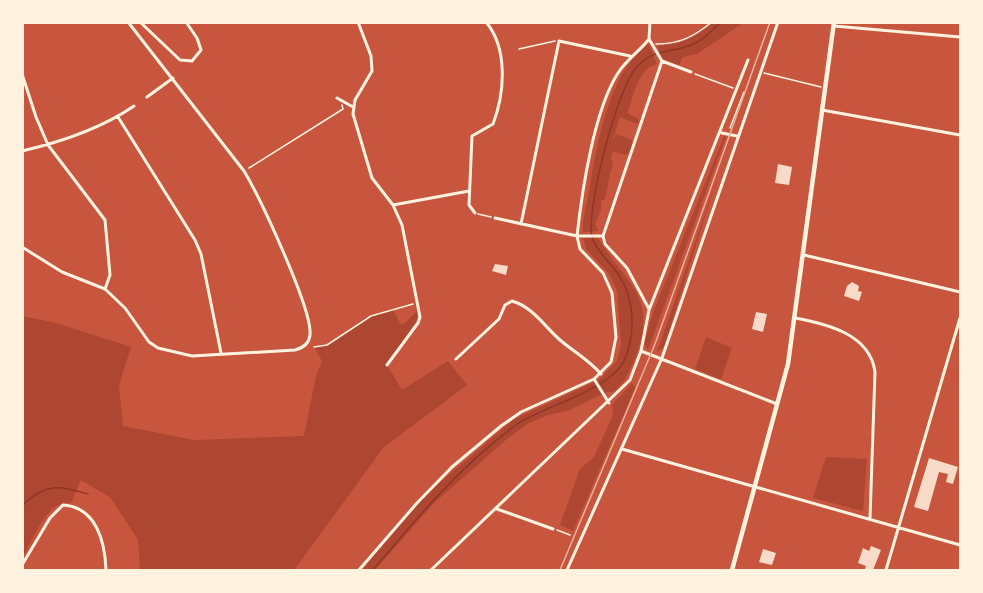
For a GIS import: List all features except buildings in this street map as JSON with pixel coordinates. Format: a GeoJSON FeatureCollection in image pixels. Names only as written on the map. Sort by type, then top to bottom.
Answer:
{"type":"FeatureCollection","features":[{"type":"Feature","properties":{"kind":"main road"},"geometry":{"type":"LineString","coordinates":[[732,570],[779,405],[795,318],[834,24]]}},
{"type":"Feature","properties":{"kind":"street"},"geometry":{"type":"LineString","coordinates":[[140,22],[180,60],[192,61],[201,50],[197,38],[186,22]]}},
{"type":"Feature","properties":{"kind":"street"},"geometry":{"type":"LineString","coordinates":[[358,22],[370,56],[372,71],[353,107],[372,178],[393,205],[407,244],[419,302],[418,323],[387,365]]}},
{"type":"Feature","properties":{"kind":"street"},"geometry":{"type":"LineString","coordinates":[[475,213],[469,205],[472,136],[493,124],[502,72],[501,47],[486,22]]}},
{"type":"Feature","properties":{"kind":"street"},"geometry":{"type":"LineString","coordinates":[[359,570],[420,499],[452,467],[501,426],[521,412],[594,379],[611,362],[615,351],[612,293],[603,273],[580,249],[577,236],[591,147],[616,76],[630,56],[649,39],[650,22]]}},
{"type":"Feature","properties":{"kind":"street"},"geometry":{"type":"LineString","coordinates":[[567,570],[662,358],[778,22]]}},
{"type":"Feature","properties":{"kind":"street"},"geometry":{"type":"LineString","coordinates":[[22,247],[62,272],[105,289],[124,308],[149,342],[158,348],[180,355],[295,350],[307,344],[310,338],[309,323],[286,258],[257,193],[244,171],[130,23]]}},
{"type":"Feature","properties":{"kind":"street"},"geometry":{"type":"LineString","coordinates":[[834,24],[960,37]]}},
{"type":"Feature","properties":{"kind":"street"},"geometry":{"type":"LineString","coordinates":[[649,39],[654,44],[661,60],[603,236],[605,243],[627,268],[649,310]]}},
{"type":"Feature","properties":{"kind":"street"},"geometry":{"type":"LineString","coordinates":[[521,224],[559,41],[572,41],[630,56]]}},
{"type":"Feature","properties":{"kind":"street"},"geometry":{"type":"LineString","coordinates":[[661,60],[691,72]]}},
{"type":"Feature","properties":{"kind":"street"},"geometry":{"type":"LineString","coordinates":[[432,570],[609,403],[630,380],[641,351],[649,310],[722,133],[748,60]]}},
{"type":"Feature","properties":{"kind":"street"},"geometry":{"type":"LineString","coordinates":[[22,74],[48,145],[105,220],[110,275],[105,289]]}},
{"type":"Feature","properties":{"kind":"street"},"geometry":{"type":"LineString","coordinates":[[147,97],[173,78]]}},
{"type":"Feature","properties":{"kind":"street"},"geometry":{"type":"LineString","coordinates":[[337,98],[353,107]]}},
{"type":"Feature","properties":{"kind":"street"},"geometry":{"type":"LineString","coordinates":[[22,151],[48,145],[118,117],[134,106]]}},
{"type":"Feature","properties":{"kind":"street"},"geometry":{"type":"LineString","coordinates":[[822,110],[960,135]]}},
{"type":"Feature","properties":{"kind":"street"},"geometry":{"type":"LineString","coordinates":[[118,117],[195,240],[201,254],[221,354]]}},
{"type":"Feature","properties":{"kind":"street"},"geometry":{"type":"LineString","coordinates":[[722,133],[737,136]]}},
{"type":"Feature","properties":{"kind":"street"},"geometry":{"type":"LineString","coordinates":[[393,205],[469,191]]}},
{"type":"Feature","properties":{"kind":"street"},"geometry":{"type":"LineString","coordinates":[[495,218],[577,236],[603,236]]}},
{"type":"Feature","properties":{"kind":"street"},"geometry":{"type":"LineString","coordinates":[[804,255],[960,292]]}},
{"type":"Feature","properties":{"kind":"street"},"geometry":{"type":"LineString","coordinates":[[456,358],[499,319],[505,305],[512,301],[540,318],[561,341],[586,358],[601,374]]}},
{"type":"Feature","properties":{"kind":"street"},"geometry":{"type":"LineString","coordinates":[[795,318],[845,332],[858,340],[872,358],[875,372],[870,518]]}},
{"type":"Feature","properties":{"kind":"street"},"geometry":{"type":"LineString","coordinates":[[886,570],[960,318]]}},
{"type":"Feature","properties":{"kind":"street"},"geometry":{"type":"LineString","coordinates":[[641,351],[779,405]]}},
{"type":"Feature","properties":{"kind":"street"},"geometry":{"type":"LineString","coordinates":[[594,379],[609,403]]}},
{"type":"Feature","properties":{"kind":"street"},"geometry":{"type":"LineString","coordinates":[[622,449],[757,485],[960,545]]}},
{"type":"Feature","properties":{"kind":"street"},"geometry":{"type":"LineString","coordinates":[[22,565],[55,512],[63,505],[83,512],[98,528],[102,535],[106,570]]}},
{"type":"Feature","properties":{"kind":"street"},"geometry":{"type":"LineString","coordinates":[[497,509],[554,529]]}},
{"type":"Feature","properties":{"kind":"path"},"geometry":{"type":"LineString","coordinates":[[654,44],[674,44],[693,38],[712,22]]}},
{"type":"Feature","properties":{"kind":"path"},"geometry":{"type":"LineString","coordinates":[[519,50],[559,41]]}},
{"type":"Feature","properties":{"kind":"path"},"geometry":{"type":"LineString","coordinates":[[691,72],[738,90]]}},
{"type":"Feature","properties":{"kind":"path"},"geometry":{"type":"LineString","coordinates":[[768,74],[825,88]]}},
{"type":"Feature","properties":{"kind":"path"},"geometry":{"type":"LineString","coordinates":[[730,128],[744,92]]}},
{"type":"Feature","properties":{"kind":"path"},"geometry":{"type":"LineString","coordinates":[[244,171],[343,109],[341,103],[345,105]]}},
{"type":"Feature","properties":{"kind":"path"},"geometry":{"type":"LineString","coordinates":[[475,213],[495,218]]}},
{"type":"Feature","properties":{"kind":"path"},"geometry":{"type":"LineString","coordinates":[[314,347],[327,345],[371,316],[419,302]]}},
{"type":"Feature","properties":{"kind":"path"},"geometry":{"type":"LineString","coordinates":[[554,529],[570,535]]}},
{"type":"Feature","properties":{"kind":"shaded area"},"geometry":{"type":"Polygon","coordinates":[[[713,23],[743,23],[697,54],[683,57],[679,65],[663,60],[657,46],[687,40],[713,23]]]}},
{"type":"Feature","properties":{"kind":"shaded area"},"geometry":{"type":"Polygon","coordinates":[[[649,44],[657,64],[650,67],[640,77],[627,113],[639,119],[637,124],[620,117],[612,142],[616,134],[632,140],[631,152],[625,155],[613,151],[611,157],[613,165],[605,199],[601,201],[601,210],[595,224],[598,231],[583,232],[596,153],[614,91],[623,72],[635,56],[649,44]]]}},
{"type":"Feature","properties":{"kind":"shaded area"},"geometry":{"type":"Polygon","coordinates":[[[724,136],[726,137],[648,350],[644,343],[654,310],[724,136]]]}},
{"type":"Feature","properties":{"kind":"shaded area"},"geometry":{"type":"Polygon","coordinates":[[[717,179],[664,347],[657,352],[717,179]]]}},
{"type":"Feature","properties":{"kind":"shaded area"},"geometry":{"type":"Polygon","coordinates":[[[583,238],[598,238],[636,292],[641,305],[643,319],[641,337],[633,363],[624,381],[613,392],[607,392],[567,411],[548,415],[529,423],[507,439],[434,503],[375,570],[362,570],[423,497],[514,419],[599,380],[617,361],[621,345],[617,291],[609,274],[586,249],[583,238]]]}},
{"type":"Feature","properties":{"kind":"shaded area"},"geometry":{"type":"Polygon","coordinates":[[[393,309],[400,324],[405,323],[417,311],[417,320],[387,365],[402,390],[448,361],[467,385],[384,447],[294,570],[140,570],[138,540],[111,498],[81,480],[71,503],[62,503],[48,514],[36,531],[23,557],[23,316],[56,323],[131,347],[119,385],[123,426],[194,440],[304,436],[316,376],[322,361],[314,347],[327,345],[365,318],[393,309]]]}},
{"type":"Feature","properties":{"kind":"shaded area"},"geometry":{"type":"Polygon","coordinates":[[[706,337],[732,348],[721,379],[695,369],[706,337]]]}},
{"type":"Feature","properties":{"kind":"shaded area"},"geometry":{"type":"Polygon","coordinates":[[[632,383],[635,388],[573,531],[560,525],[580,469],[594,457],[613,415],[612,405],[632,383]]]}},
{"type":"Feature","properties":{"kind":"shaded area"},"geometry":{"type":"Polygon","coordinates":[[[826,457],[867,459],[863,511],[813,498],[826,457]]]}},
{"type":"Feature","properties":{"kind":"waterway"},"geometry":{"type":"LineString","coordinates":[[373,570],[440,493],[476,457],[516,425],[605,381],[624,361],[631,339],[631,305],[624,284],[594,242],[591,222],[598,177],[612,123],[628,80],[642,62],[660,52],[693,44],[721,22]]}},
{"type":"Feature","properties":{"kind":"waterway"},"geometry":{"type":"LineString","coordinates":[[22,506],[38,493],[53,488],[88,494]]}},
{"type":"Feature","properties":{"kind":"tram line"},"geometry":{"type":"LineString","coordinates":[[560,570],[655,344],[770,22]]}}]}
